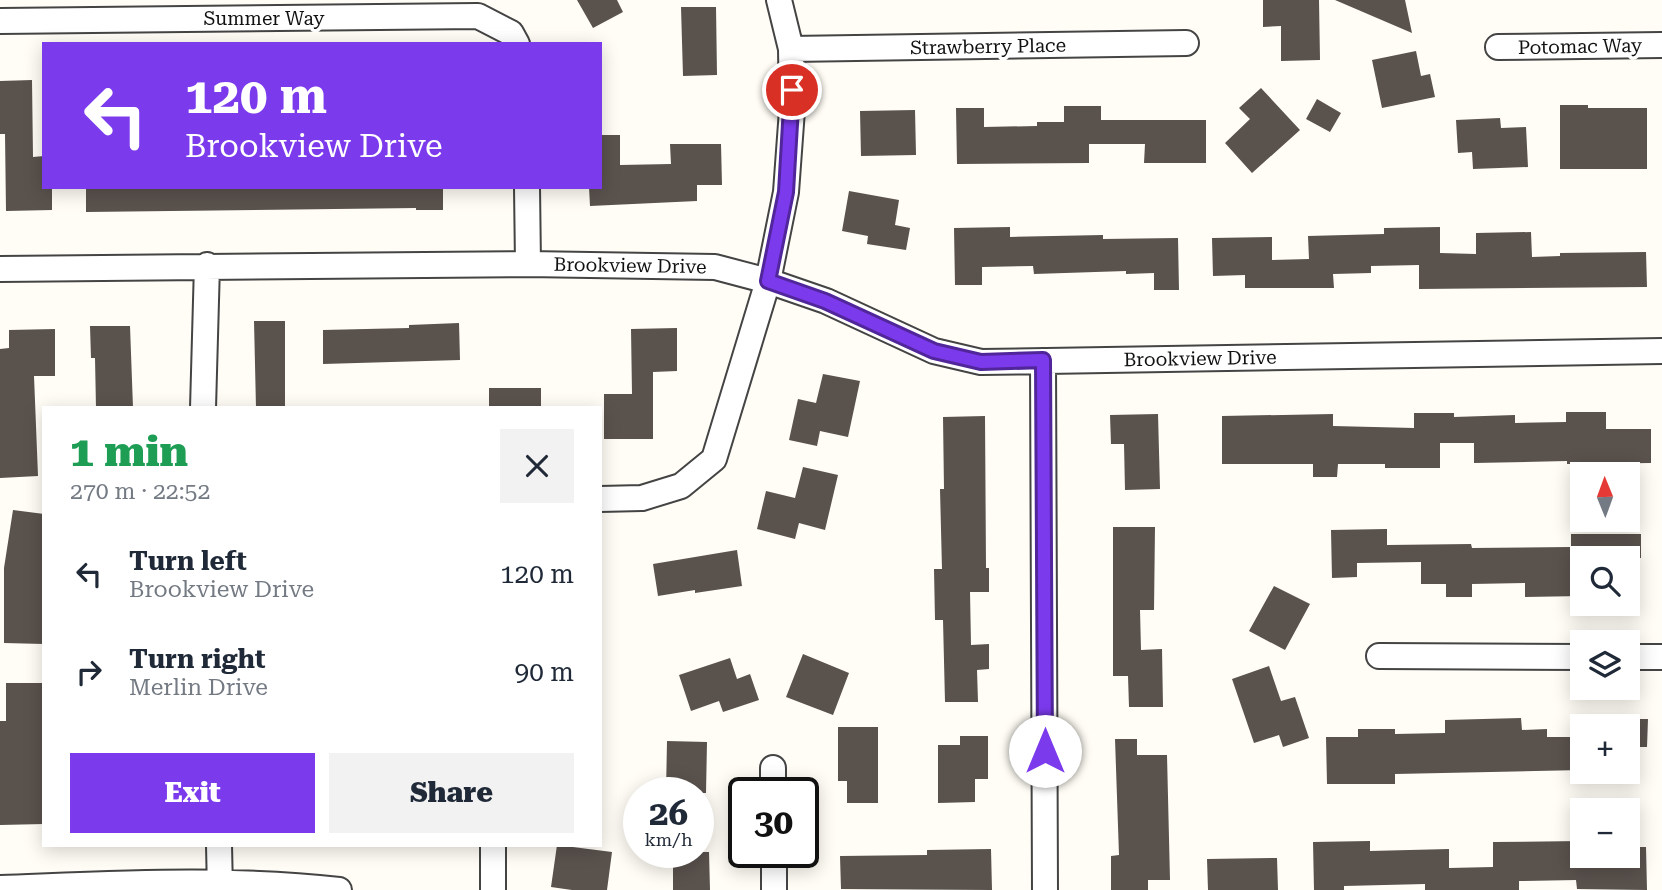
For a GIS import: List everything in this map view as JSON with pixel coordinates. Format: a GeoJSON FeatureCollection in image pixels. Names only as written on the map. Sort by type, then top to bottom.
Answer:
{"type":"FeatureCollection","features":[{"type":"Feature","properties":{"kind":"street"},"geometry":{"type":"LineString","coordinates":[[602,499],[642,498],[681,486],[714,459],[768,281],[786,192],[792,110],[791,49],[779,0]]}},
{"type":"Feature","properties":{"kind":"street","name":"Summer Way"},"geometry":{"type":"LineString","coordinates":[[0,21],[478,16],[511,33],[516,42]]}},
{"type":"Feature","properties":{"kind":"street","name":"Strawberry Place"},"geometry":{"type":"LineString","coordinates":[[791,49],[1186,43]]}},
{"type":"Feature","properties":{"kind":"street","name":"Potomac Way"},"geometry":{"type":"LineString","coordinates":[[1498,47],[1662,45]]}},
{"type":"Feature","properties":{"kind":"street"},"geometry":{"type":"LineString","coordinates":[[527,189],[528,264]]}},
{"type":"Feature","properties":{"kind":"street","name":"Brookview Drive"},"geometry":{"type":"LineString","coordinates":[[0,269],[528,264],[716,267],[768,281],[825,301],[934,351],[981,362],[1662,351]]}},
{"type":"Feature","properties":{"kind":"street"},"geometry":{"type":"LineString","coordinates":[[203,406],[207,265]]}},
{"type":"Feature","properties":{"kind":"street"},"geometry":{"type":"LineString","coordinates":[[1043,360],[1045,890]]}},
{"type":"Feature","properties":{"kind":"street"},"geometry":{"type":"LineString","coordinates":[[1379,656],[1570,657]]}},
{"type":"Feature","properties":{"kind":"street"},"geometry":{"type":"LineString","coordinates":[[1640,657],[1662,657]]}},
{"type":"Feature","properties":{"kind":"street"},"geometry":{"type":"LineString","coordinates":[[773,768],[773,777]]}},
{"type":"Feature","properties":{"kind":"street"},"geometry":{"type":"LineString","coordinates":[[219,847],[220,886]]}},
{"type":"Feature","properties":{"kind":"street"},"geometry":{"type":"LineString","coordinates":[[493,847],[493,890]]}},
{"type":"Feature","properties":{"kind":"street"},"geometry":{"type":"LineString","coordinates":[[774,868],[774,890]]}},
{"type":"Feature","properties":{"kind":"street"},"geometry":{"type":"LineString","coordinates":[[0,888],[286,884],[339,890]]}},
{"type":"Feature","properties":{"kind":"building"},"geometry":{"type":"Polygon","coordinates":[[[577,0],[617,0],[623,12],[593,28],[577,0]]]}},
{"type":"Feature","properties":{"kind":"building"},"geometry":{"type":"Polygon","coordinates":[[[1263,0],[1319,0],[1320,60],[1281,61],[1281,26],[1263,27],[1263,0]]]}},
{"type":"Feature","properties":{"kind":"building"},"geometry":{"type":"Polygon","coordinates":[[[1335,0],[1405,0],[1412,33],[1335,0]]]}},
{"type":"Feature","properties":{"kind":"building"},"geometry":{"type":"Polygon","coordinates":[[[681,7],[716,7],[717,75],[683,76],[681,7]]]}},
{"type":"Feature","properties":{"kind":"building"},"geometry":{"type":"Polygon","coordinates":[[[1416,51],[1421,76],[1430,74],[1435,97],[1382,108],[1372,60],[1416,51]]]}},
{"type":"Feature","properties":{"kind":"building"},"geometry":{"type":"Polygon","coordinates":[[[32,80],[33,157],[42,156],[42,189],[52,189],[52,210],[6,211],[5,134],[0,134],[0,81],[32,80]]]}},
{"type":"Feature","properties":{"kind":"building"},"geometry":{"type":"Polygon","coordinates":[[[1261,88],[1300,130],[1252,173],[1225,143],[1250,119],[1239,108],[1261,88]]]}},
{"type":"Feature","properties":{"kind":"building"},"geometry":{"type":"Polygon","coordinates":[[[1317,99],[1341,113],[1330,132],[1306,119],[1317,99]]]}},
{"type":"Feature","properties":{"kind":"building"},"geometry":{"type":"Polygon","coordinates":[[[1560,105],[1647,108],[1647,169],[1560,169],[1560,105]]]}},
{"type":"Feature","properties":{"kind":"building"},"geometry":{"type":"Polygon","coordinates":[[[1064,106],[1101,106],[1101,120],[1206,120],[1206,163],[1144,163],[1145,144],[1089,144],[1089,163],[957,164],[956,108],[984,108],[984,127],[1037,126],[1037,122],[1064,122],[1064,106]]]}},
{"type":"Feature","properties":{"kind":"building"},"geometry":{"type":"Polygon","coordinates":[[[915,110],[916,155],[861,156],[860,111],[915,110]]]}},
{"type":"Feature","properties":{"kind":"building"},"geometry":{"type":"Polygon","coordinates":[[[1500,118],[1501,128],[1526,127],[1528,167],[1473,169],[1472,152],[1458,153],[1456,120],[1500,118]]]}},
{"type":"Feature","properties":{"kind":"building"},"geometry":{"type":"Polygon","coordinates":[[[602,135],[620,135],[620,165],[671,164],[670,144],[721,144],[722,185],[697,185],[697,201],[590,206],[589,189],[602,189],[602,135]]]}},
{"type":"Feature","properties":{"kind":"building"},"geometry":{"type":"Polygon","coordinates":[[[86,189],[443,189],[443,210],[416,208],[86,212],[86,189]]]}},
{"type":"Feature","properties":{"kind":"building"},"geometry":{"type":"Polygon","coordinates":[[[849,191],[899,200],[895,225],[910,228],[906,250],[867,244],[868,236],[842,231],[849,191]]]}},
{"type":"Feature","properties":{"kind":"building"},"geometry":{"type":"Polygon","coordinates":[[[1010,227],[1010,237],[1103,235],[1103,239],[1178,238],[1179,290],[1154,290],[1154,273],[1126,274],[1126,271],[1034,274],[1033,266],[982,267],[982,285],[955,285],[954,228],[1010,227]]]}},
{"type":"Feature","properties":{"kind":"building"},"geometry":{"type":"Polygon","coordinates":[[[1440,227],[1440,253],[1476,254],[1476,233],[1531,232],[1532,257],[1560,256],[1560,253],[1646,252],[1647,287],[1419,289],[1419,265],[1371,266],[1371,273],[1333,274],[1334,288],[1245,288],[1245,275],[1213,276],[1212,238],[1272,237],[1272,260],[1309,259],[1308,236],[1384,234],[1384,228],[1440,227]]]}},
{"type":"Feature","properties":{"kind":"building"},"geometry":{"type":"Polygon","coordinates":[[[254,321],[285,321],[285,406],[256,406],[254,321]]]}},
{"type":"Feature","properties":{"kind":"building"},"geometry":{"type":"Polygon","coordinates":[[[459,323],[460,360],[323,364],[323,330],[409,328],[409,325],[459,323]]]}},
{"type":"Feature","properties":{"kind":"building"},"geometry":{"type":"Polygon","coordinates":[[[90,326],[130,326],[133,406],[96,406],[95,358],[91,358],[90,326]]]}},
{"type":"Feature","properties":{"kind":"building"},"geometry":{"type":"Polygon","coordinates":[[[677,328],[677,371],[653,372],[653,439],[604,439],[604,394],[632,394],[631,329],[677,328]]]}},
{"type":"Feature","properties":{"kind":"building"},"geometry":{"type":"Polygon","coordinates":[[[55,329],[55,376],[34,376],[38,476],[0,478],[0,349],[9,348],[9,330],[55,329]]]}},
{"type":"Feature","properties":{"kind":"building"},"geometry":{"type":"Polygon","coordinates":[[[823,374],[860,381],[848,437],[820,431],[817,446],[789,440],[798,399],[816,403],[823,374]]]}},
{"type":"Feature","properties":{"kind":"building"},"geometry":{"type":"Polygon","coordinates":[[[489,388],[541,388],[541,406],[489,406],[489,388]]]}},
{"type":"Feature","properties":{"kind":"building"},"geometry":{"type":"Polygon","coordinates":[[[1566,412],[1606,412],[1606,429],[1651,429],[1651,463],[1474,463],[1474,443],[1440,443],[1440,468],[1385,468],[1385,464],[1338,464],[1337,477],[1313,477],[1313,464],[1222,464],[1222,416],[1333,414],[1333,426],[1414,428],[1414,413],[1454,413],[1454,417],[1515,415],[1515,423],[1566,422],[1566,412]]]}},
{"type":"Feature","properties":{"kind":"building"},"geometry":{"type":"Polygon","coordinates":[[[1158,414],[1160,489],[1125,490],[1124,444],[1111,444],[1110,415],[1158,414]]]}},
{"type":"Feature","properties":{"kind":"building"},"geometry":{"type":"Polygon","coordinates":[[[985,416],[986,568],[989,568],[989,592],[970,592],[971,645],[989,644],[989,669],[977,670],[978,702],[945,702],[943,620],[935,620],[934,569],[942,569],[940,489],[944,489],[943,417],[985,416]]]}},
{"type":"Feature","properties":{"kind":"building"},"geometry":{"type":"Polygon","coordinates":[[[803,467],[838,475],[825,530],[799,523],[795,539],[757,529],[766,491],[795,498],[803,467]]]}},
{"type":"Feature","properties":{"kind":"building"},"geometry":{"type":"Polygon","coordinates":[[[13,510],[42,514],[42,644],[4,643],[4,568],[13,510]]]}},
{"type":"Feature","properties":{"kind":"building"},"geometry":{"type":"Polygon","coordinates":[[[1113,527],[1155,527],[1154,610],[1140,610],[1141,650],[1162,649],[1163,707],[1129,707],[1128,676],[1113,676],[1113,527]]]}},
{"type":"Feature","properties":{"kind":"building"},"geometry":{"type":"Polygon","coordinates":[[[1387,529],[1387,545],[1570,547],[1570,596],[1525,597],[1525,583],[1472,584],[1472,597],[1446,597],[1446,584],[1421,584],[1421,562],[1357,563],[1357,577],[1332,578],[1331,530],[1387,529]]]}},
{"type":"Feature","properties":{"kind":"building"},"geometry":{"type":"Polygon","coordinates":[[[1571,534],[1641,534],[1641,558],[1640,546],[1571,546],[1571,534]]]}},
{"type":"Feature","properties":{"kind":"building"},"geometry":{"type":"Polygon","coordinates":[[[737,550],[742,586],[658,596],[653,564],[737,550]]]}},
{"type":"Feature","properties":{"kind":"building"},"geometry":{"type":"Polygon","coordinates":[[[1274,586],[1310,604],[1285,650],[1249,631],[1274,586]]]}},
{"type":"Feature","properties":{"kind":"building"},"geometry":{"type":"Polygon","coordinates":[[[803,654],[849,673],[833,715],[786,697],[803,654]]]}},
{"type":"Feature","properties":{"kind":"building"},"geometry":{"type":"Polygon","coordinates":[[[730,658],[737,679],[750,674],[759,700],[723,712],[719,701],[691,711],[679,675],[730,658]]]}},
{"type":"Feature","properties":{"kind":"building"},"geometry":{"type":"Polygon","coordinates":[[[1269,666],[1281,701],[1295,697],[1309,738],[1283,747],[1279,735],[1254,743],[1232,679],[1269,666]]]}},
{"type":"Feature","properties":{"kind":"building"},"geometry":{"type":"Polygon","coordinates":[[[6,683],[42,683],[42,824],[0,825],[0,721],[6,721],[6,683]]]}},
{"type":"Feature","properties":{"kind":"building"},"geometry":{"type":"Polygon","coordinates":[[[1521,718],[1522,730],[1547,729],[1547,737],[1570,737],[1570,770],[1395,774],[1395,784],[1327,784],[1326,737],[1358,737],[1358,729],[1395,729],[1395,734],[1445,733],[1445,720],[1521,718]]]}},
{"type":"Feature","properties":{"kind":"building"},"geometry":{"type":"Polygon","coordinates":[[[1640,719],[1648,719],[1647,747],[1640,747],[1640,719]]]}},
{"type":"Feature","properties":{"kind":"building"},"geometry":{"type":"Polygon","coordinates":[[[838,727],[878,727],[878,803],[847,803],[847,781],[838,781],[838,727]]]}},
{"type":"Feature","properties":{"kind":"building"},"geometry":{"type":"Polygon","coordinates":[[[960,736],[988,736],[988,779],[975,779],[975,802],[938,803],[938,745],[960,745],[960,736]]]}},
{"type":"Feature","properties":{"kind":"building"},"geometry":{"type":"Polygon","coordinates":[[[1115,739],[1137,739],[1137,755],[1167,755],[1170,880],[1148,880],[1148,890],[1111,890],[1111,856],[1119,855],[1115,739]]]}},
{"type":"Feature","properties":{"kind":"building"},"geometry":{"type":"Polygon","coordinates":[[[667,741],[707,742],[706,777],[666,777],[667,741]]]}},
{"type":"Feature","properties":{"kind":"building"},"geometry":{"type":"Polygon","coordinates":[[[1370,841],[1370,851],[1449,849],[1449,868],[1493,867],[1493,842],[1570,841],[1570,868],[1640,868],[1640,847],[1646,847],[1647,890],[1577,889],[1576,880],[1519,881],[1519,890],[1425,890],[1425,884],[1344,886],[1344,890],[1314,890],[1313,842],[1370,841]]]}},
{"type":"Feature","properties":{"kind":"building"},"geometry":{"type":"Polygon","coordinates":[[[557,847],[612,852],[607,890],[551,887],[557,847]]]}},
{"type":"Feature","properties":{"kind":"building"},"geometry":{"type":"Polygon","coordinates":[[[991,849],[992,890],[841,889],[840,856],[927,855],[927,850],[991,849]]]}},
{"type":"Feature","properties":{"kind":"building"},"geometry":{"type":"Polygon","coordinates":[[[1277,858],[1278,890],[1208,890],[1207,859],[1277,858]]]}},
{"type":"Feature","properties":{"kind":"building"},"geometry":{"type":"Polygon","coordinates":[[[673,868],[709,868],[710,890],[673,890],[673,868]]]}},
{"type":"Feature","properties":{"kind":"route"},"geometry":{"type":"LineString","coordinates":[[792,90],[786,192],[768,281],[825,301],[934,351],[981,362],[1043,360],[1045,751]]}}]}
